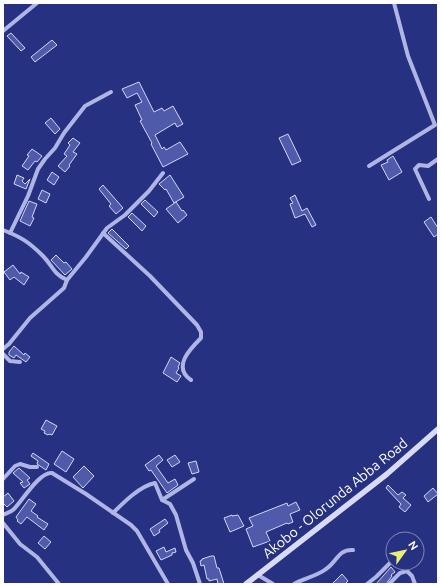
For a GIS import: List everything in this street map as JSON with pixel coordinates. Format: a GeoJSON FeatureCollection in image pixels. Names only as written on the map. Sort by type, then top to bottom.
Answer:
{"type":"FeatureCollection","features":[{"type":"Feature","properties":{"kind":"main road","name":"Akobo - Olorunda Abba Road"},"geometry":{"type":"LineString","coordinates":[[246,584],[387,474],[438,428]]}},
{"type":"Feature","properties":{"kind":"street"},"geometry":{"type":"LineString","coordinates":[[3,31],[37,3]]}},
{"type":"Feature","properties":{"kind":"street"},"geometry":{"type":"LineString","coordinates":[[369,166],[436,125],[408,56],[394,3]]}},
{"type":"Feature","properties":{"kind":"street"},"geometry":{"type":"LineString","coordinates":[[10,233],[28,196],[38,169],[45,159],[55,148],[64,133],[85,106],[111,92]]}},
{"type":"Feature","properties":{"kind":"street"},"geometry":{"type":"LineString","coordinates":[[429,199],[415,169],[419,165],[428,166],[438,159]]}},
{"type":"Feature","properties":{"kind":"street"},"geometry":{"type":"LineString","coordinates":[[3,350],[30,318],[64,288],[67,280],[86,258],[107,228],[125,215],[163,173]]}},
{"type":"Feature","properties":{"kind":"street"},"geometry":{"type":"LineString","coordinates":[[3,230],[22,237],[44,257],[60,277],[67,280]]}},
{"type":"Feature","properties":{"kind":"street"},"geometry":{"type":"LineString","coordinates":[[103,233],[150,276],[197,325],[201,332],[201,338],[187,353],[184,360],[183,370],[186,376],[191,380]]}},
{"type":"Feature","properties":{"kind":"street"},"geometry":{"type":"LineString","coordinates":[[3,354],[10,361],[20,362]]}},
{"type":"Feature","properties":{"kind":"street"},"geometry":{"type":"LineString","coordinates":[[3,479],[15,466],[20,464],[30,467],[37,467]]}},
{"type":"Feature","properties":{"kind":"street"},"geometry":{"type":"LineString","coordinates":[[3,515],[14,508],[46,474],[52,474],[80,490],[138,531],[168,584]]}},
{"type":"Feature","properties":{"kind":"street"},"geometry":{"type":"LineString","coordinates":[[162,500],[194,479]]}},
{"type":"Feature","properties":{"kind":"street"},"geometry":{"type":"LineString","coordinates":[[113,513],[121,504],[149,484],[156,483],[162,500],[170,504],[176,515],[186,550],[193,563],[200,584]]}},
{"type":"Feature","properties":{"kind":"street"},"geometry":{"type":"LineString","coordinates":[[3,523],[20,544],[37,557],[59,584]]}},
{"type":"Feature","properties":{"kind":"street"},"geometry":{"type":"LineString","coordinates":[[294,584],[325,570],[342,552],[353,550]]}},
{"type":"Feature","properties":{"kind":"street"},"geometry":{"type":"LineString","coordinates":[[367,584],[385,568]]}},
{"type":"Feature","properties":{"kind":"street"},"geometry":{"type":"LineString","coordinates":[[389,584],[400,573],[407,571],[412,576],[415,584]]}},
{"type":"Feature","properties":{"kind":"street"},"geometry":{"type":"LineString","coordinates":[[258,575],[273,584]]}},
{"type":"Feature","properties":{"kind":"building"},"geometry":{"type":"Polygon","coordinates":[[[11,33],[25,48],[21,51],[7,36],[11,33]]]}},
{"type":"Feature","properties":{"kind":"building"},"geometry":{"type":"Polygon","coordinates":[[[52,40],[57,45],[35,62],[31,57],[52,40]]]}},
{"type":"Feature","properties":{"kind":"building"},"geometry":{"type":"Polygon","coordinates":[[[139,82],[154,112],[162,108],[164,111],[173,106],[183,124],[177,127],[175,123],[155,135],[162,149],[164,147],[166,150],[180,142],[188,154],[163,167],[140,121],[142,120],[135,105],[142,102],[137,93],[127,98],[122,89],[139,82]]]}},
{"type":"Feature","properties":{"kind":"building"},"geometry":{"type":"Polygon","coordinates":[[[51,118],[60,129],[55,134],[45,123],[51,118]]]}},
{"type":"Feature","properties":{"kind":"building"},"geometry":{"type":"Polygon","coordinates":[[[288,134],[301,161],[292,165],[279,138],[288,134]]]}},
{"type":"Feature","properties":{"kind":"building"},"geometry":{"type":"Polygon","coordinates":[[[73,138],[80,143],[73,152],[77,154],[65,172],[58,166],[67,156],[64,154],[70,145],[68,143],[73,138]]]}},
{"type":"Feature","properties":{"kind":"building"},"geometry":{"type":"Polygon","coordinates":[[[32,149],[42,156],[37,162],[35,161],[28,170],[22,166],[29,156],[27,155],[32,149]]]}},
{"type":"Feature","properties":{"kind":"building"},"geometry":{"type":"Polygon","coordinates":[[[393,156],[402,172],[389,180],[381,165],[388,162],[387,160],[393,156]]]}},
{"type":"Feature","properties":{"kind":"building"},"geometry":{"type":"Polygon","coordinates":[[[52,172],[59,177],[54,185],[47,180],[52,172]]]}},
{"type":"Feature","properties":{"kind":"building"},"geometry":{"type":"Polygon","coordinates":[[[17,175],[24,178],[22,181],[25,184],[30,179],[26,189],[14,184],[17,175]]]}},
{"type":"Feature","properties":{"kind":"building"},"geometry":{"type":"Polygon","coordinates":[[[170,175],[184,197],[174,203],[166,189],[165,190],[159,184],[170,175]]]}},
{"type":"Feature","properties":{"kind":"building"},"geometry":{"type":"Polygon","coordinates":[[[103,185],[123,208],[116,214],[109,206],[111,204],[99,189],[103,185]]]}},
{"type":"Feature","properties":{"kind":"building"},"geometry":{"type":"Polygon","coordinates":[[[42,190],[50,194],[46,203],[38,199],[42,190]]]}},
{"type":"Feature","properties":{"kind":"building"},"geometry":{"type":"Polygon","coordinates":[[[295,195],[302,211],[307,208],[316,225],[312,227],[305,214],[295,218],[290,204],[293,203],[290,198],[295,195]]]}},
{"type":"Feature","properties":{"kind":"building"},"geometry":{"type":"Polygon","coordinates":[[[145,200],[158,212],[154,217],[141,204],[145,200]]]}},
{"type":"Feature","properties":{"kind":"building"},"geometry":{"type":"Polygon","coordinates":[[[29,201],[37,204],[32,217],[34,218],[30,226],[20,221],[29,201]]]}},
{"type":"Feature","properties":{"kind":"building"},"geometry":{"type":"Polygon","coordinates":[[[176,202],[182,211],[183,210],[187,215],[178,223],[166,209],[176,202]]]}},
{"type":"Feature","properties":{"kind":"building"},"geometry":{"type":"Polygon","coordinates":[[[132,213],[146,226],[142,231],[128,217],[132,213]]]}},
{"type":"Feature","properties":{"kind":"building"},"geometry":{"type":"Polygon","coordinates":[[[431,217],[438,228],[438,234],[434,237],[424,222],[431,217]]]}},
{"type":"Feature","properties":{"kind":"building"},"geometry":{"type":"Polygon","coordinates":[[[112,229],[129,246],[126,249],[108,233],[112,229]]]}},
{"type":"Feature","properties":{"kind":"building"},"geometry":{"type":"Polygon","coordinates":[[[56,255],[64,263],[66,262],[72,269],[65,275],[51,260],[56,255]]]}},
{"type":"Feature","properties":{"kind":"building"},"geometry":{"type":"Polygon","coordinates":[[[13,265],[20,274],[21,272],[29,277],[24,285],[14,277],[10,280],[4,272],[13,265]]]}},
{"type":"Feature","properties":{"kind":"building"},"geometry":{"type":"Polygon","coordinates":[[[14,346],[24,355],[25,353],[30,357],[26,362],[16,355],[14,358],[9,355],[9,352],[14,346]]]}},
{"type":"Feature","properties":{"kind":"building"},"geometry":{"type":"Polygon","coordinates":[[[171,357],[180,363],[176,373],[181,376],[177,382],[163,373],[171,357]]]}},
{"type":"Feature","properties":{"kind":"building"},"geometry":{"type":"Polygon","coordinates":[[[46,420],[57,426],[52,435],[44,433],[45,431],[41,429],[46,420]]]}},
{"type":"Feature","properties":{"kind":"building"},"geometry":{"type":"Polygon","coordinates":[[[62,451],[74,459],[66,472],[54,464],[62,451]]]}},
{"type":"Feature","properties":{"kind":"building"},"geometry":{"type":"Polygon","coordinates":[[[33,453],[49,464],[46,470],[37,464],[38,461],[31,456],[33,453]]]}},
{"type":"Feature","properties":{"kind":"building"},"geometry":{"type":"Polygon","coordinates":[[[159,455],[163,460],[156,466],[168,483],[175,479],[178,485],[167,493],[151,470],[149,471],[145,465],[159,455]]]}},
{"type":"Feature","properties":{"kind":"building"},"geometry":{"type":"Polygon","coordinates":[[[175,455],[180,462],[172,467],[167,460],[175,455]]]}},
{"type":"Feature","properties":{"kind":"building"},"geometry":{"type":"Polygon","coordinates":[[[196,461],[199,472],[192,474],[188,463],[196,461]]]}},
{"type":"Feature","properties":{"kind":"building"},"geometry":{"type":"Polygon","coordinates":[[[84,466],[94,476],[83,488],[73,477],[84,466]]]}},
{"type":"Feature","properties":{"kind":"building"},"geometry":{"type":"Polygon","coordinates":[[[19,468],[30,478],[27,480],[30,484],[24,488],[20,483],[23,482],[13,473],[19,468]]]}},
{"type":"Feature","properties":{"kind":"building"},"geometry":{"type":"Polygon","coordinates":[[[388,485],[398,495],[402,492],[406,495],[403,498],[411,505],[405,512],[399,507],[401,504],[386,488],[388,485]]]}},
{"type":"Feature","properties":{"kind":"building"},"geometry":{"type":"Polygon","coordinates":[[[433,488],[438,494],[428,502],[424,496],[433,488]]]}},
{"type":"Feature","properties":{"kind":"building"},"geometry":{"type":"Polygon","coordinates":[[[8,493],[14,501],[7,507],[3,503],[3,497],[8,493]]]}},
{"type":"Feature","properties":{"kind":"building"},"geometry":{"type":"Polygon","coordinates":[[[29,499],[36,504],[31,511],[48,524],[44,530],[27,517],[21,524],[17,521],[18,520],[16,517],[29,499]]]}},
{"type":"Feature","properties":{"kind":"building"},"geometry":{"type":"Polygon","coordinates":[[[296,502],[300,510],[290,514],[293,522],[266,532],[270,541],[253,547],[246,529],[253,526],[249,518],[287,503],[288,506],[296,502]]]}},
{"type":"Feature","properties":{"kind":"building"},"geometry":{"type":"Polygon","coordinates":[[[232,515],[238,515],[244,526],[230,532],[224,518],[232,515]]]}},
{"type":"Feature","properties":{"kind":"building"},"geometry":{"type":"Polygon","coordinates":[[[165,519],[168,523],[154,536],[150,529],[165,519]]]}},
{"type":"Feature","properties":{"kind":"building"},"geometry":{"type":"Polygon","coordinates":[[[44,536],[51,542],[45,549],[38,543],[44,536]]]}},
{"type":"Feature","properties":{"kind":"building"},"geometry":{"type":"Polygon","coordinates":[[[164,547],[166,552],[175,548],[176,552],[161,560],[156,551],[164,547]]]}},
{"type":"Feature","properties":{"kind":"building"},"geometry":{"type":"Polygon","coordinates":[[[214,556],[217,568],[219,568],[224,584],[218,584],[217,579],[209,581],[209,579],[207,579],[204,565],[201,566],[200,561],[214,556]]]}},
{"type":"Feature","properties":{"kind":"building"},"geometry":{"type":"Polygon","coordinates":[[[387,571],[395,572],[391,575],[392,576],[386,584],[376,584],[387,571]]]}},
{"type":"Feature","properties":{"kind":"building"},"geometry":{"type":"Polygon","coordinates":[[[342,574],[348,581],[345,584],[332,584],[342,574]]]}}]}
